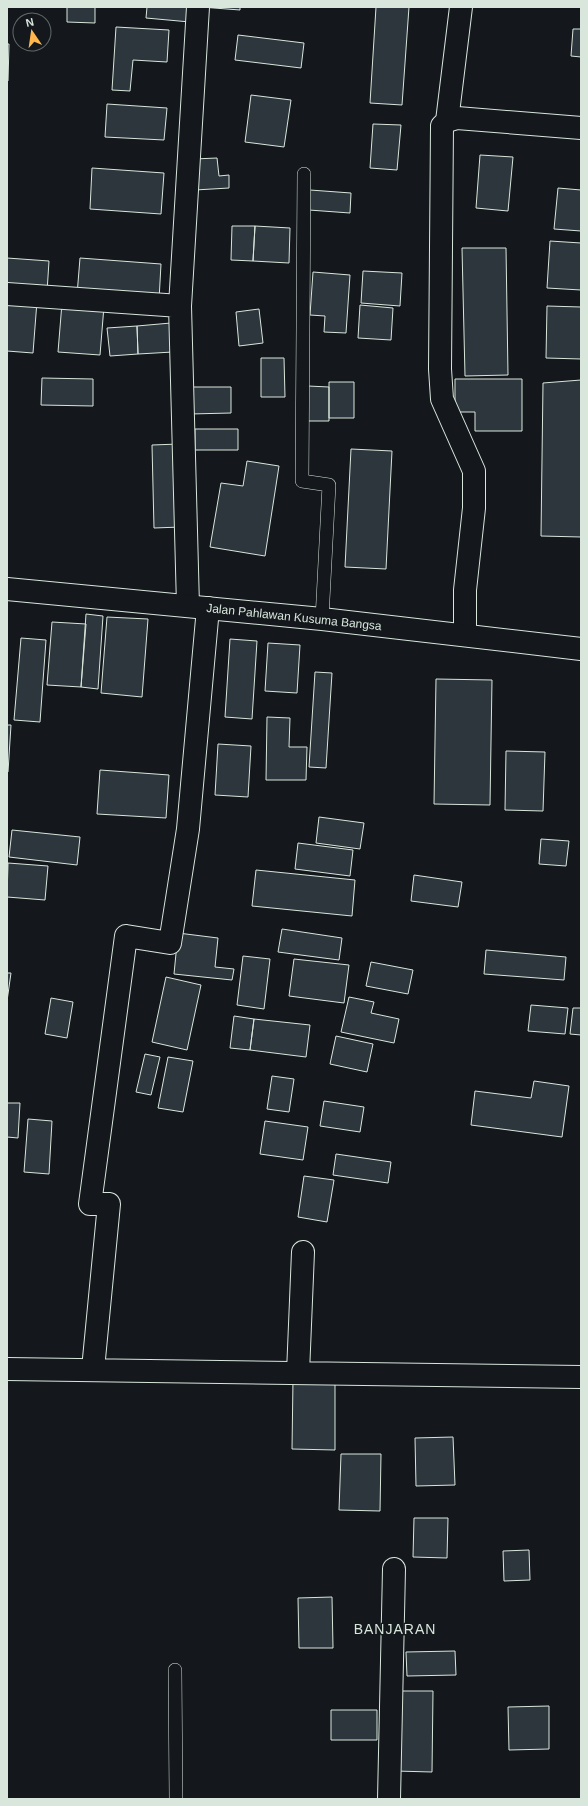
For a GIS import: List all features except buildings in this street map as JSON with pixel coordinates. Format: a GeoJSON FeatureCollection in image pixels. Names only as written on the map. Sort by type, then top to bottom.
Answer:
{"type":"FeatureCollection","features":[{"type":"Feature","properties":{"kind":"street"},"geometry":{"type":"LineString","coordinates":[[93,1369],[109,1204],[90,1204],[126,936],[170,943],[188,829],[198,607],[180,306],[198,7]]}},
{"type":"Feature","properties":{"kind":"street"},"geometry":{"type":"LineString","coordinates":[[447,121],[461,7]]}},
{"type":"Feature","properties":{"kind":"street"},"geometry":{"type":"LineString","coordinates":[[465,635],[465,590],[474,508],[474,471],[442,399],[440,370],[442,126],[447,121],[457,118],[581,128]]}},
{"type":"Feature","properties":{"kind":"street"},"geometry":{"type":"LineString","coordinates":[[7,294],[180,306]]}},
{"type":"Feature","properties":{"kind":"street","name":"Jalan Pahlawan Kusuma Bangsa"},"geometry":{"type":"LineString","coordinates":[[7,589],[322,619],[581,649]]}},
{"type":"Feature","properties":{"kind":"street"},"geometry":{"type":"LineString","coordinates":[[298,1372],[303,1252]]}},
{"type":"Feature","properties":{"kind":"street"},"geometry":{"type":"LineString","coordinates":[[7,1369],[581,1377]]}},
{"type":"Feature","properties":{"kind":"street"},"geometry":{"type":"LineString","coordinates":[[389,1799],[394,1569]]}},
{"type":"Feature","properties":{"kind":"lane"},"geometry":{"type":"LineString","coordinates":[[304,174],[302,481],[329,485],[322,619]]}},
{"type":"Feature","properties":{"kind":"lane"},"geometry":{"type":"LineString","coordinates":[[175,1670],[176,1799]]}},
{"type":"Feature","properties":{"kind":"district","name":"BANJARAN"},"geometry":{"type":"Point","coordinates":[395,1629]}}]}
